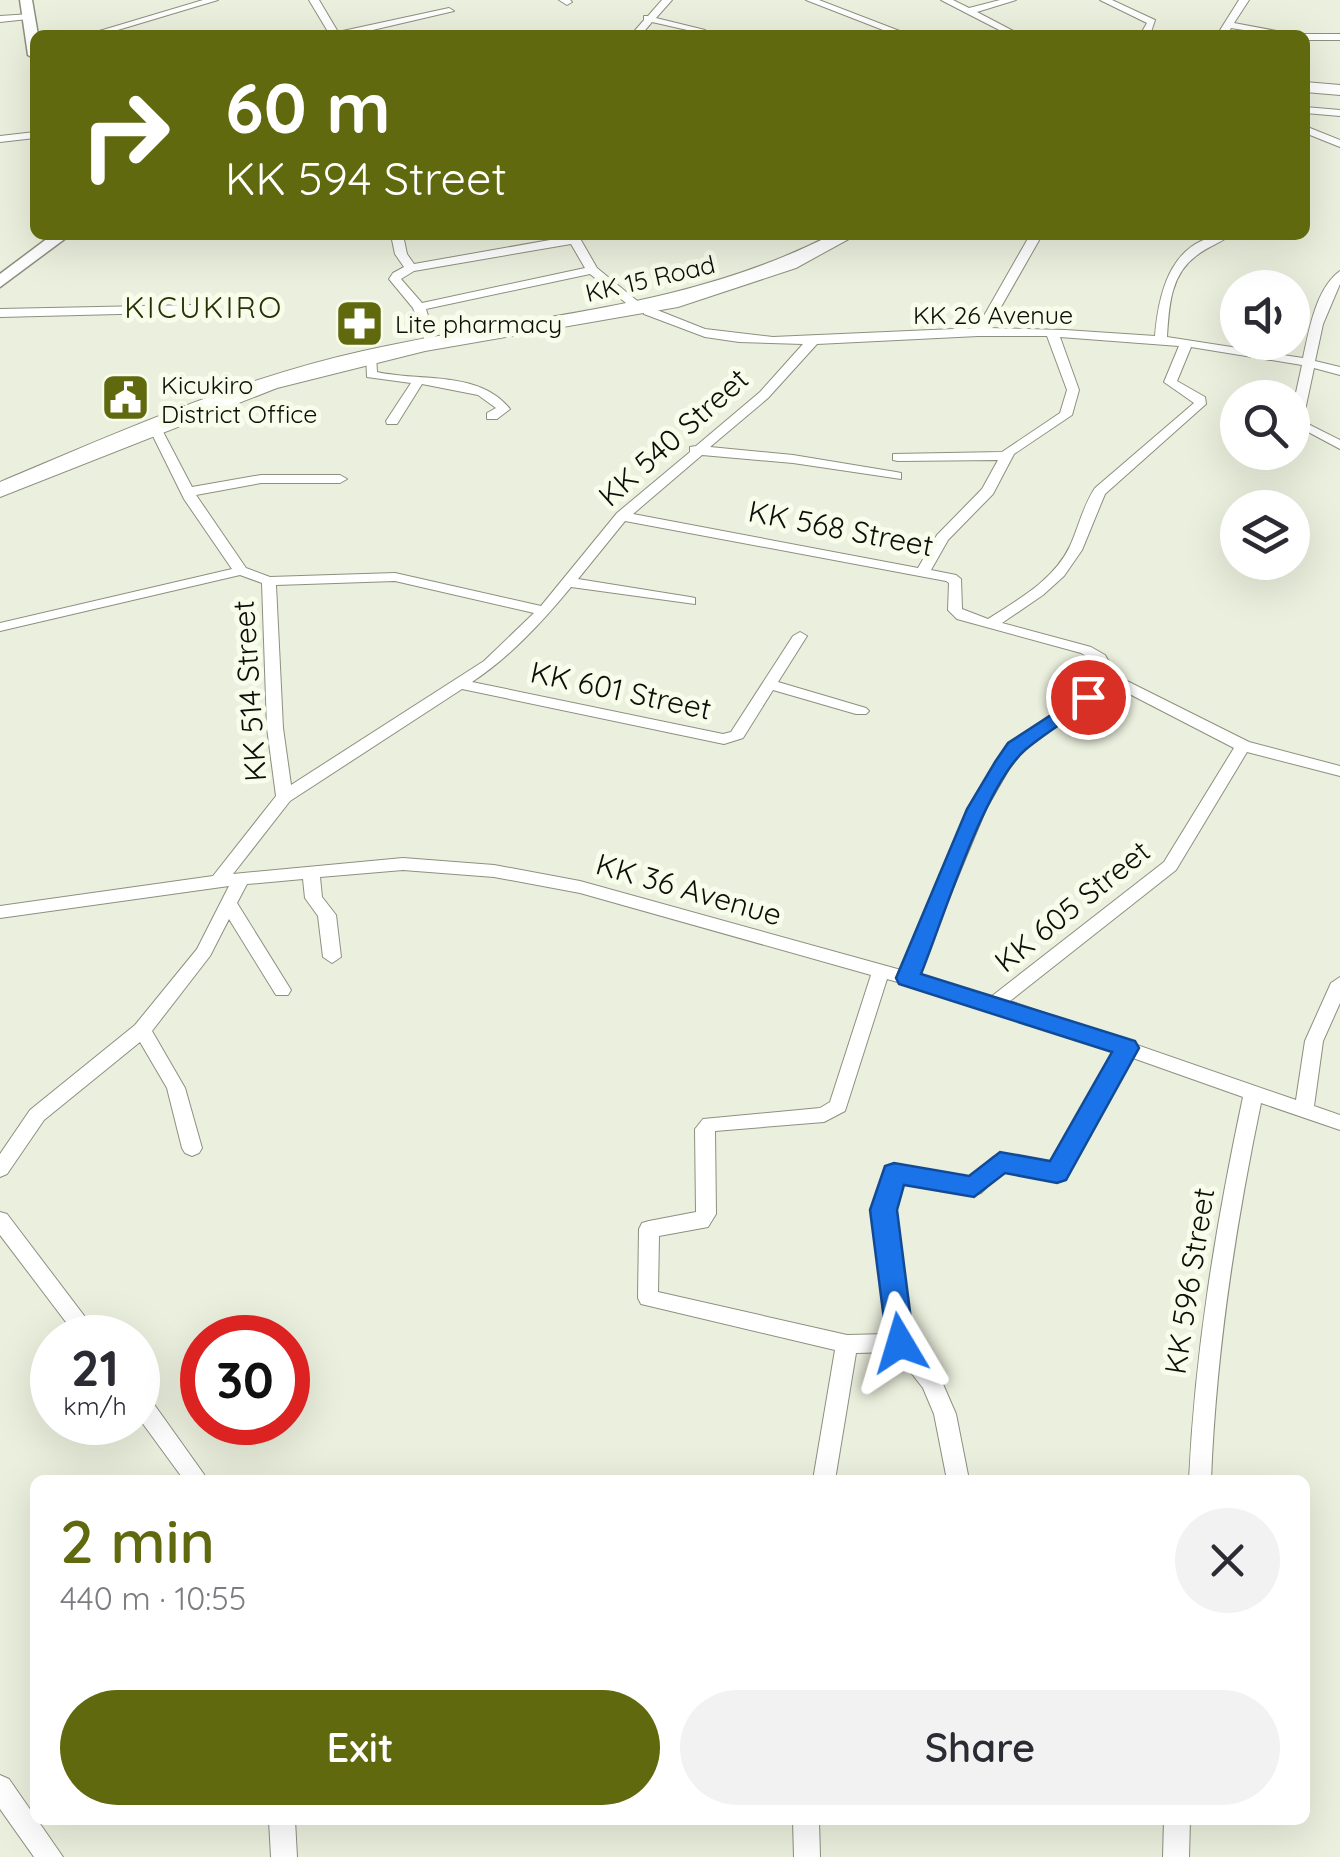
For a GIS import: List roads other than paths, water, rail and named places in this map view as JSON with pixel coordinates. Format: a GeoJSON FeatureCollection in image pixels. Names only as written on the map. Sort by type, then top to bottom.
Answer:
{"type":"FeatureCollection","features":[{"type":"Feature","properties":{"kind":"highway"},"geometry":{"type":"LineString","coordinates":[[1310,84],[1340,82]]}},
{"type":"Feature","properties":{"kind":"highway"},"geometry":{"type":"LineString","coordinates":[[1310,85],[1340,90]]}},
{"type":"Feature","properties":{"kind":"highway","name":"KK 15 Road"},"geometry":{"type":"LineString","coordinates":[[4,480],[270,369],[428,336],[641,307],[745,276],[820,240]]}},
{"type":"Feature","properties":{"kind":"highway","name":"KK 15 Road"},"geometry":{"type":"LineString","coordinates":[[4,480],[272,379],[370,355],[641,307],[754,280],[836,240]]}},
{"type":"Feature","properties":{"kind":"main road"},"geometry":{"type":"LineString","coordinates":[[26,0],[30,30]]}},
{"type":"Feature","properties":{"kind":"main road"},"geometry":{"type":"LineString","coordinates":[[0,282],[55,240]]}},
{"type":"Feature","properties":{"kind":"street"},"geometry":{"type":"LineString","coordinates":[[159,0],[172,12]]}},
{"type":"Feature","properties":{"kind":"street"},"geometry":{"type":"LineString","coordinates":[[109,30],[213,0]]}},
{"type":"Feature","properties":{"kind":"street"},"geometry":{"type":"LineString","coordinates":[[314,0],[333,30]]}},
{"type":"Feature","properties":{"kind":"street"},"geometry":{"type":"LineString","coordinates":[[639,30],[667,0]]}},
{"type":"Feature","properties":{"kind":"street"},"geometry":{"type":"LineString","coordinates":[[811,0],[892,30]]}},
{"type":"Feature","properties":{"kind":"street"},"geometry":{"type":"LineString","coordinates":[[946,0],[1007,30]]}},
{"type":"Feature","properties":{"kind":"street"},"geometry":{"type":"LineString","coordinates":[[969,10],[1011,0]]}},
{"type":"Feature","properties":{"kind":"street"},"geometry":{"type":"LineString","coordinates":[[1105,0],[1152,22],[1148,30]]}},
{"type":"Feature","properties":{"kind":"street"},"geometry":{"type":"LineString","coordinates":[[1226,30],[1244,0]]}},
{"type":"Feature","properties":{"kind":"street"},"geometry":{"type":"LineString","coordinates":[[360,30],[449,11]]}},
{"type":"Feature","properties":{"kind":"street"},"geometry":{"type":"LineString","coordinates":[[0,19],[28,16]]}},
{"type":"Feature","properties":{"kind":"street"},"geometry":{"type":"LineString","coordinates":[[647,18],[694,30]]}},
{"type":"Feature","properties":{"kind":"street"},"geometry":{"type":"LineString","coordinates":[[1229,25],[1262,30]]}},
{"type":"Feature","properties":{"kind":"street"},"geometry":{"type":"LineString","coordinates":[[1310,37],[1340,37]]}},
{"type":"Feature","properties":{"kind":"street"},"geometry":{"type":"LineString","coordinates":[[1310,110],[1340,113]]}},
{"type":"Feature","properties":{"kind":"street"},"geometry":{"type":"LineString","coordinates":[[1310,131],[1340,144]]}},
{"type":"Feature","properties":{"kind":"street"},"geometry":{"type":"LineString","coordinates":[[0,139],[30,136]]}},
{"type":"Feature","properties":{"kind":"street"},"geometry":{"type":"LineString","coordinates":[[398,240],[401,254],[411,268]]}},
{"type":"Feature","properties":{"kind":"street"},"geometry":{"type":"LineString","coordinates":[[490,240],[498,252]]}},
{"type":"Feature","properties":{"kind":"street"},"geometry":{"type":"LineString","coordinates":[[428,336],[419,307],[396,279],[397,275],[411,268],[561,240]]}},
{"type":"Feature","properties":{"kind":"street","name":"KK 26 Avenue"},"geometry":{"type":"LineString","coordinates":[[573,240],[592,270],[641,307],[703,332],[812,340],[980,332],[1161,341],[1311,362],[1340,371]]}},
{"type":"Feature","properties":{"kind":"street"},"geometry":{"type":"LineString","coordinates":[[980,332],[1033,240]]}},
{"type":"Feature","properties":{"kind":"street"},"geometry":{"type":"LineString","coordinates":[[1161,341],[1164,293],[1175,268],[1184,257],[1216,240]]}},
{"type":"Feature","properties":{"kind":"street"},"geometry":{"type":"LineString","coordinates":[[419,307],[592,270]]}},
{"type":"Feature","properties":{"kind":"street"},"geometry":{"type":"LineString","coordinates":[[1340,274],[1314,325],[1311,362],[1298,422],[1340,445]]}},
{"type":"Feature","properties":{"kind":"street"},"geometry":{"type":"LineString","coordinates":[[0,314],[195,309]]}},
{"type":"Feature","properties":{"kind":"street"},"geometry":{"type":"LineString","coordinates":[[924,570],[942,538],[988,491],[1006,456],[1066,415],[1073,390],[1053,336]]}},
{"type":"Feature","properties":{"kind":"street","name":"KK 540 Street"},"geometry":{"type":"LineString","coordinates":[[544,611],[622,516],[764,395],[812,340]]}},
{"type":"Feature","properties":{"kind":"street"},"geometry":{"type":"LineString","coordinates":[[990,624],[1057,577],[1075,549],[1100,490],[1200,404],[1200,400],[1170,382],[1186,344]]}},
{"type":"Feature","properties":{"kind":"street"},"geometry":{"type":"LineString","coordinates":[[370,355],[371,374],[419,380],[492,397],[504,409],[492,416]]}},
{"type":"Feature","properties":{"kind":"street"},"geometry":{"type":"LineString","coordinates":[[392,421],[419,380]]}},
{"type":"Feature","properties":{"kind":"street","name":"KK 514 Street"},"geometry":{"type":"LineString","coordinates":[[154,426],[187,492],[242,571]]}},
{"type":"Feature","properties":{"kind":"street"},"geometry":{"type":"LineString","coordinates":[[695,450],[793,458],[896,476]]}},
{"type":"Feature","properties":{"kind":"street"},"geometry":{"type":"LineString","coordinates":[[898,457],[1006,456]]}},
{"type":"Feature","properties":{"kind":"street"},"geometry":{"type":"LineString","coordinates":[[187,492],[261,479],[340,479]]}},
{"type":"Feature","properties":{"kind":"street","name":"KK 568 Street"},"geometry":{"type":"LineString","coordinates":[[622,516],[924,570],[956,582],[955,610],[962,616],[1086,650],[1100,658],[1111,680],[1242,746],[1340,771]]}},
{"type":"Feature","properties":{"kind":"street"},"geometry":{"type":"LineString","coordinates":[[0,627],[242,571],[268,581],[395,576],[544,611]]}},
{"type":"Feature","properties":{"kind":"street","name":"KK 514 Street"},"geometry":{"type":"LineString","coordinates":[[268,581],[274,728],[284,796]]}},
{"type":"Feature","properties":{"kind":"street"},"geometry":{"type":"LineString","coordinates":[[568,582],[690,601]]}},
{"type":"Feature","properties":{"kind":"street","name":"KK 601 Street"},"geometry":{"type":"LineString","coordinates":[[218,881],[284,796],[489,664],[544,611]]}},
{"type":"Feature","properties":{"kind":"street"},"geometry":{"type":"LineString","coordinates":[[800,636],[770,684],[861,711]]}},
{"type":"Feature","properties":{"kind":"street"},"geometry":{"type":"LineString","coordinates":[[908,978],[978,809],[1002,766],[1016,748],[1111,680]]}},
{"type":"Feature","properties":{"kind":"street","name":"KK 601 Street"},"geometry":{"type":"LineString","coordinates":[[459,684],[724,739],[736,735],[770,684]]}},
{"type":"Feature","properties":{"kind":"street","name":"KK 605 Street"},"geometry":{"type":"LineString","coordinates":[[995,1002],[1170,866],[1242,746]]}},
{"type":"Feature","properties":{"kind":"street","name":"KK 36 Avenue"},"geometry":{"type":"LineString","coordinates":[[0,912],[218,881],[403,864],[494,871],[580,887],[995,1002],[1340,1123]]}},
{"type":"Feature","properties":{"kind":"street"},"geometry":{"type":"LineString","coordinates":[[311,873],[314,898],[326,915],[332,957]]}},
{"type":"Feature","properties":{"kind":"street"},"geometry":{"type":"LineString","coordinates":[[0,1169],[38,1114],[142,1030],[204,952],[241,879]]}},
{"type":"Feature","properties":{"kind":"street"},"geometry":{"type":"LineString","coordinates":[[229,904],[282,990]]}},
{"type":"Feature","properties":{"kind":"street"},"geometry":{"type":"LineString","coordinates":[[881,971],[838,1106],[824,1115],[710,1124],[705,1128],[706,1214],[701,1221],[649,1230],[648,1298],[846,1344],[900,1343]]}},
{"type":"Feature","properties":{"kind":"street"},"geometry":{"type":"LineString","coordinates":[[1304,1110],[1314,1041],[1340,982]]}},
{"type":"Feature","properties":{"kind":"street"},"geometry":{"type":"LineString","coordinates":[[142,1030],[176,1088],[192,1148]]}},
{"type":"Feature","properties":{"kind":"street"},"geometry":{"type":"LineString","coordinates":[[957,1475],[945,1414],[932,1382],[900,1343],[884,1210],[894,1174],[974,1187],[1000,1162],[1057,1173],[1126,1048]]}},
{"type":"Feature","properties":{"kind":"street","name":"KK 596 Street"},"geometry":{"type":"LineString","coordinates":[[1200,1475],[1207,1346],[1222,1240],[1253,1093]]}},
{"type":"Feature","properties":{"kind":"street"},"geometry":{"type":"LineString","coordinates":[[0,1220],[73,1315]]}},
{"type":"Feature","properties":{"kind":"street"},"geometry":{"type":"LineString","coordinates":[[825,1475],[846,1344]]}},
{"type":"Feature","properties":{"kind":"street"},"geometry":{"type":"LineString","coordinates":[[160,1430],[193,1475]]}},
{"type":"Feature","properties":{"kind":"street"},"geometry":{"type":"LineString","coordinates":[[0,1788],[50,1857]]}},
{"type":"Feature","properties":{"kind":"street"},"geometry":{"type":"LineString","coordinates":[[282,1825],[284,1857]]}},
{"type":"Feature","properties":{"kind":"street"},"geometry":{"type":"LineString","coordinates":[[806,1825],[807,1857]]}},
{"type":"Feature","properties":{"kind":"street"},"geometry":{"type":"LineString","coordinates":[[1176,1857],[1178,1825]]}},
{"type":"Feature","properties":{"kind":"place","name":"Lite pharmacy"},"geometry":{"type":"Point","coordinates":[360,323]}},
{"type":"Feature","properties":{"kind":"place","name":"Kicukiro District Office"},"geometry":{"type":"Point","coordinates":[126,398]}},
{"type":"Feature","properties":{"kind":"district","name":"KICUKIRO"},"geometry":{"type":"Point","coordinates":[204,307]}}]}
